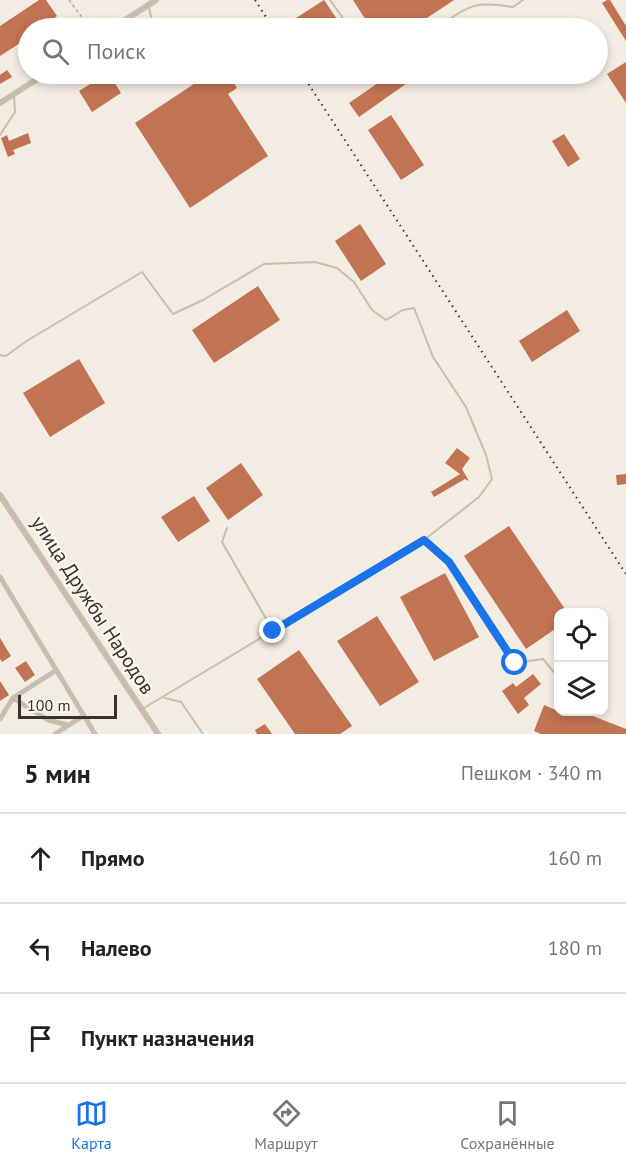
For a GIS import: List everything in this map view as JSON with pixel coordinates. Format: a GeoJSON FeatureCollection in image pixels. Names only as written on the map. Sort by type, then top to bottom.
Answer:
{"type":"FeatureCollection","features":[{"type":"Feature","properties":{"kind":"street"},"geometry":{"type":"LineString","coordinates":[[129,18],[156,0]]}},
{"type":"Feature","properties":{"kind":"street"},"geometry":{"type":"LineString","coordinates":[[0,103],[30,84]]}},
{"type":"Feature","properties":{"kind":"street","name":"улица Дружбы Народов"},"geometry":{"type":"LineString","coordinates":[[0,495],[158,734]]}},
{"type":"Feature","properties":{"kind":"street"},"geometry":{"type":"LineString","coordinates":[[0,577],[95,734]]}},
{"type":"Feature","properties":{"kind":"street"},"geometry":{"type":"LineString","coordinates":[[0,719],[13,698],[55,671]]}},
{"type":"Feature","properties":{"kind":"street"},"geometry":{"type":"LineString","coordinates":[[13,698],[48,720],[68,725]]}},
{"type":"Feature","properties":{"kind":"street"},"geometry":{"type":"LineString","coordinates":[[55,734],[83,716]]}},
{"type":"Feature","properties":{"kind":"lane"},"geometry":{"type":"LineString","coordinates":[[330,0],[343,18]]}},
{"type":"Feature","properties":{"kind":"lane"},"geometry":{"type":"LineString","coordinates":[[453,18],[477,3],[513,7],[523,0]]}},
{"type":"Feature","properties":{"kind":"lane"},"geometry":{"type":"LineString","coordinates":[[149,5],[152,18]]}},
{"type":"Feature","properties":{"kind":"lane"},"geometry":{"type":"LineString","coordinates":[[0,135],[15,112],[14,94]]}},
{"type":"Feature","properties":{"kind":"lane"},"geometry":{"type":"LineString","coordinates":[[0,355],[6,356],[25,342],[142,272],[173,314],[203,300],[264,264],[315,262],[338,268],[354,282],[372,310],[386,320],[403,310],[414,308],[433,357],[466,407],[486,455],[492,478],[479,497],[424,540],[142,709]]}},
{"type":"Feature","properties":{"kind":"lane"},"geometry":{"type":"LineString","coordinates":[[227,528],[222,542],[273,631]]}},
{"type":"Feature","properties":{"kind":"lane"},"geometry":{"type":"LineString","coordinates":[[424,540],[449,562],[515,663],[543,659],[554,672]]}},
{"type":"Feature","properties":{"kind":"lane"},"geometry":{"type":"LineString","coordinates":[[162,698],[180,702],[203,734]]}},
{"type":"Feature","properties":{"kind":"path"},"geometry":{"type":"LineString","coordinates":[[69,0],[82,18]]}},
{"type":"Feature","properties":{"kind":"building"},"geometry":{"type":"Polygon","coordinates":[[[39,0],[46,0],[57,16],[55,18],[18,18],[18,44],[0,56],[0,26],[39,0]]]}},
{"type":"Feature","properties":{"kind":"building"},"geometry":{"type":"Polygon","coordinates":[[[324,0],[336,18],[296,18],[324,0]]]}},
{"type":"Feature","properties":{"kind":"building"},"geometry":{"type":"Polygon","coordinates":[[[353,0],[454,0],[427,18],[365,18],[353,0]]]}},
{"type":"Feature","properties":{"kind":"building"},"geometry":{"type":"Polygon","coordinates":[[[610,0],[626,26],[626,41],[602,3],[610,0]]]}},
{"type":"Feature","properties":{"kind":"building"},"geometry":{"type":"Polygon","coordinates":[[[626,62],[626,103],[608,76],[626,62]]]}},
{"type":"Feature","properties":{"kind":"building"},"geometry":{"type":"Polygon","coordinates":[[[7,70],[12,77],[0,84],[0,75],[7,70]]]}},
{"type":"Feature","properties":{"kind":"building"},"geometry":{"type":"Polygon","coordinates":[[[90,84],[115,84],[121,93],[92,112],[79,91],[90,84]]]}},
{"type":"Feature","properties":{"kind":"building"},"geometry":{"type":"Polygon","coordinates":[[[194,84],[234,84],[237,88],[228,94],[268,156],[190,208],[135,123],[194,84]]]}},
{"type":"Feature","properties":{"kind":"building"},"geometry":{"type":"Polygon","coordinates":[[[377,84],[406,84],[359,117],[349,103],[377,84]]]}},
{"type":"Feature","properties":{"kind":"building"},"geometry":{"type":"Polygon","coordinates":[[[391,115],[424,165],[401,180],[368,130],[391,115]]]}},
{"type":"Feature","properties":{"kind":"building"},"geometry":{"type":"Polygon","coordinates":[[[28,133],[31,143],[13,150],[15,154],[8,157],[1,138],[7,135],[9,141],[28,133]]]}},
{"type":"Feature","properties":{"kind":"building"},"geometry":{"type":"Polygon","coordinates":[[[564,134],[580,159],[568,167],[552,141],[564,134]]]}},
{"type":"Feature","properties":{"kind":"building"},"geometry":{"type":"Polygon","coordinates":[[[360,224],[386,264],[361,281],[335,241],[360,224]]]}},
{"type":"Feature","properties":{"kind":"building"},"geometry":{"type":"Polygon","coordinates":[[[258,286],[280,320],[214,363],[192,330],[258,286]]]}},
{"type":"Feature","properties":{"kind":"building"},"geometry":{"type":"Polygon","coordinates":[[[567,310],[580,331],[532,362],[519,341],[567,310]]]}},
{"type":"Feature","properties":{"kind":"building"},"geometry":{"type":"Polygon","coordinates":[[[79,359],[105,403],[50,437],[23,393],[79,359]]]}},
{"type":"Feature","properties":{"kind":"building"},"geometry":{"type":"Polygon","coordinates":[[[457,448],[470,458],[462,469],[469,481],[465,479],[434,497],[431,492],[460,474],[445,463],[457,448]]]}},
{"type":"Feature","properties":{"kind":"building"},"geometry":{"type":"Polygon","coordinates":[[[241,463],[263,495],[228,520],[206,488],[241,463]]]}},
{"type":"Feature","properties":{"kind":"building"},"geometry":{"type":"Polygon","coordinates":[[[626,474],[626,484],[617,485],[616,475],[626,474]]]}},
{"type":"Feature","properties":{"kind":"building"},"geometry":{"type":"Polygon","coordinates":[[[194,496],[210,521],[178,542],[161,517],[194,496]]]}},
{"type":"Feature","properties":{"kind":"building"},"geometry":{"type":"Polygon","coordinates":[[[509,526],[564,608],[554,608],[554,630],[526,649],[464,556],[509,526]]]}},
{"type":"Feature","properties":{"kind":"building"},"geometry":{"type":"Polygon","coordinates":[[[445,573],[479,637],[434,661],[400,597],[445,573]]]}},
{"type":"Feature","properties":{"kind":"building"},"geometry":{"type":"Polygon","coordinates":[[[377,616],[419,682],[380,706],[337,641],[377,616]]]}},
{"type":"Feature","properties":{"kind":"building"},"geometry":{"type":"Polygon","coordinates":[[[0,638],[11,656],[2,662],[0,659],[0,638]]]}},
{"type":"Feature","properties":{"kind":"building"},"geometry":{"type":"Polygon","coordinates":[[[299,650],[352,726],[340,734],[295,734],[257,679],[299,650]]]}},
{"type":"Feature","properties":{"kind":"building"},"geometry":{"type":"Polygon","coordinates":[[[26,661],[35,675],[25,682],[15,668],[26,661]]]}},
{"type":"Feature","properties":{"kind":"building"},"geometry":{"type":"Polygon","coordinates":[[[533,674],[541,684],[524,698],[529,705],[518,714],[502,691],[513,683],[516,687],[533,674]]]}},
{"type":"Feature","properties":{"kind":"building"},"geometry":{"type":"Polygon","coordinates":[[[0,681],[9,695],[0,701],[0,681]]]}},
{"type":"Feature","properties":{"kind":"building"},"geometry":{"type":"Polygon","coordinates":[[[544,705],[554,709],[554,716],[593,716],[626,729],[626,734],[541,734],[534,731],[544,705]]]}},
{"type":"Feature","properties":{"kind":"building"},"geometry":{"type":"Polygon","coordinates":[[[265,724],[272,734],[257,734],[255,730],[265,724]]]}},
{"type":"Feature","properties":{"kind":"railway"},"geometry":{"type":"LineString","coordinates":[[255,0],[267,18]]}},
{"type":"Feature","properties":{"kind":"railway"},"geometry":{"type":"LineString","coordinates":[[308,84],[626,574]]}},
{"type":"Feature","properties":{"kind":"route"},"geometry":{"type":"LineString","coordinates":[[273,631],[424,540],[449,562],[515,663]]}}]}
